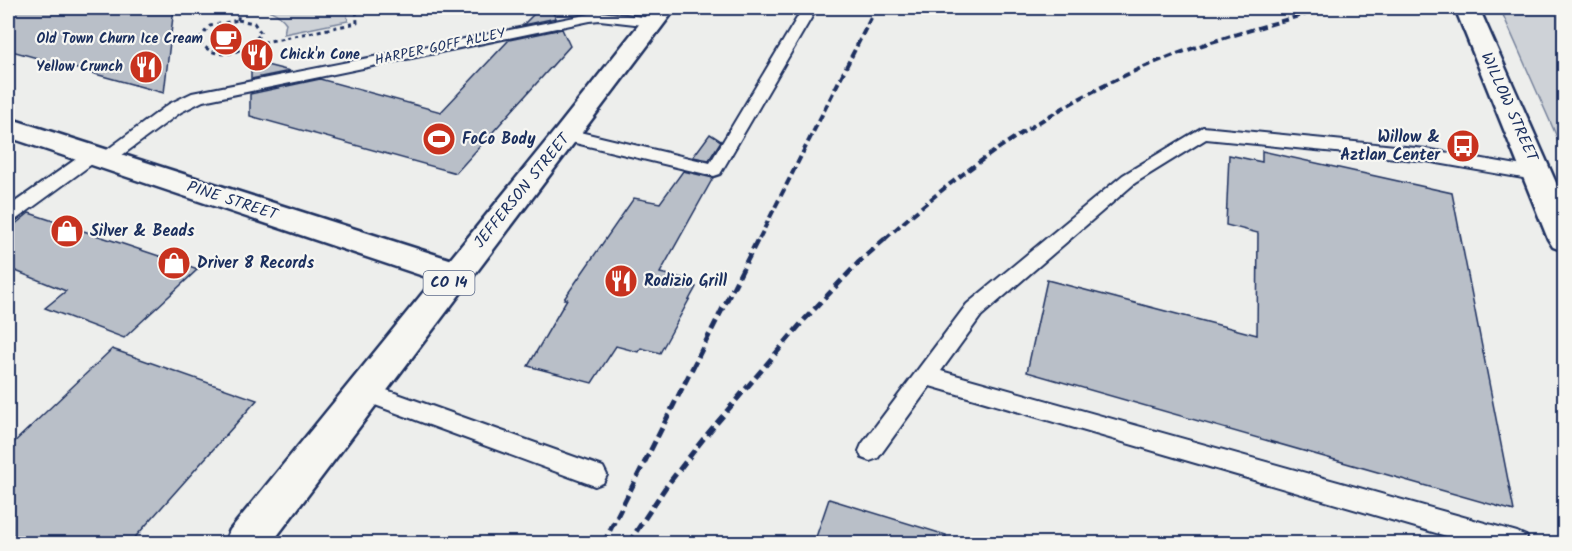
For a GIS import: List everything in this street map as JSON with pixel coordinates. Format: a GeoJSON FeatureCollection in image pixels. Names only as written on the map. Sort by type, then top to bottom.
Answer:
{"type":"FeatureCollection","features":[{"type":"Feature","properties":{"kind":"main road","name":"WILLOW STREET"},"geometry":{"type":"LineString","coordinates":[[1467,8],[1524,143],[1540,175],[1564,239]]}},
{"type":"Feature","properties":{"kind":"main road","name":"JEFFERSON STREET"},"geometry":{"type":"LineString","coordinates":[[244,543],[567,135],[658,15]]}},
{"type":"Feature","properties":{"kind":"main road","name":"PINE STREET"},"geometry":{"type":"LineString","coordinates":[[8,127],[456,274]]}},
{"type":"Feature","properties":{"kind":"lane"},"geometry":{"type":"LineString","coordinates":[[567,135],[714,170],[810,8]]}},
{"type":"Feature","properties":{"kind":"lane","name":"HARPER GOFF ALLEY"},"geometry":{"type":"LineString","coordinates":[[8,216],[175,108],[198,97],[590,17],[658,15]]}},
{"type":"Feature","properties":{"kind":"lane"},"geometry":{"type":"LineString","coordinates":[[870,451],[974,310],[1129,179],[1203,133],[1426,155],[1540,175]]}},
{"type":"Feature","properties":{"kind":"lane"},"geometry":{"type":"LineString","coordinates":[[926,376],[1517,543]]}},
{"type":"Feature","properties":{"kind":"lane"},"geometry":{"type":"LineString","coordinates":[[364,391],[595,475]]}},
{"type":"Feature","properties":{"kind":"path"},"geometry":{"type":"LineString","coordinates":[[238,20],[239,8]]}},
{"type":"Feature","properties":{"kind":"path"},"geometry":{"type":"LineString","coordinates":[[254,44],[261,33],[254,23],[238,20],[210,26],[198,39],[202,49],[214,55],[246,49],[254,44],[357,23],[356,8]]}},
{"type":"Feature","properties":{"kind":"shaded area"},"geometry":{"type":"Polygon","coordinates":[[[253,8],[346,8],[348,21],[284,34],[286,23],[279,16],[267,10],[253,8]]]}},
{"type":"Feature","properties":{"kind":"shaded area"},"geometry":{"type":"Polygon","coordinates":[[[1500,8],[1564,8],[1564,153],[1500,8]]]}},
{"type":"Feature","properties":{"kind":"building"},"geometry":{"type":"Polygon","coordinates":[[[19,8],[174,8],[164,93],[8,50],[8,11],[19,8]]]}},
{"type":"Feature","properties":{"kind":"building"},"geometry":{"type":"Polygon","coordinates":[[[540,8],[550,8],[556,18],[523,25],[540,8]]]}},
{"type":"Feature","properties":{"kind":"building"},"geometry":{"type":"Polygon","coordinates":[[[562,29],[570,46],[456,173],[250,116],[250,94],[320,79],[441,112],[509,40],[562,29]]]}},
{"type":"Feature","properties":{"kind":"building"},"geometry":{"type":"Polygon","coordinates":[[[251,61],[290,71],[251,79],[251,61]]]}},
{"type":"Feature","properties":{"kind":"building"},"geometry":{"type":"Polygon","coordinates":[[[710,134],[721,141],[709,160],[693,157],[710,134]]]}},
{"type":"Feature","properties":{"kind":"building"},"geometry":{"type":"Polygon","coordinates":[[[1262,151],[1452,193],[1514,511],[1027,372],[1047,280],[1257,335],[1258,233],[1226,225],[1229,155],[1262,162],[1262,151]]]}},
{"type":"Feature","properties":{"kind":"building","name":"Rodizio Grill"},"geometry":{"type":"Polygon","coordinates":[[[683,171],[713,178],[660,273],[682,278],[679,283],[696,287],[660,353],[641,348],[638,352],[616,346],[592,383],[528,366],[567,299],[564,299],[634,198],[660,203],[683,171]]]}},
{"type":"Feature","properties":{"kind":"building"},"geometry":{"type":"Polygon","coordinates":[[[29,213],[198,269],[124,338],[45,308],[66,291],[8,268],[8,230],[29,213]]]}},
{"type":"Feature","properties":{"kind":"building"},"geometry":{"type":"Polygon","coordinates":[[[112,349],[257,400],[130,543],[8,543],[8,448],[112,349]]]}},
{"type":"Feature","properties":{"kind":"building"},"geometry":{"type":"Polygon","coordinates":[[[829,499],[946,535],[945,543],[814,543],[829,499]]]}},
{"type":"Feature","properties":{"kind":"railway"},"geometry":{"type":"LineString","coordinates":[[759,239],[876,8]]}},
{"type":"Feature","properties":{"kind":"railway"},"geometry":{"type":"LineString","coordinates":[[885,239],[943,189],[1005,144],[1104,86],[1185,51],[1326,8]]}},
{"type":"Feature","properties":{"kind":"railway"},"geometry":{"type":"LineString","coordinates":[[603,544],[759,237]]}},
{"type":"Feature","properties":{"kind":"railway"},"geometry":{"type":"LineString","coordinates":[[628,544],[665,488],[704,438],[805,319],[859,262],[887,237]]}},
{"type":"Feature","properties":{"kind":"place","name":"Old Town Churn Ice Cream"},"geometry":{"type":"Point","coordinates":[226,39]}},
{"type":"Feature","properties":{"kind":"place","name":"Chick'n Cone"},"geometry":{"type":"Point","coordinates":[257,55]}},
{"type":"Feature","properties":{"kind":"place","name":"Yellow Crunch"},"geometry":{"type":"Point","coordinates":[146,67]}},
{"type":"Feature","properties":{"kind":"place","name":"FoCo Body"},"geometry":{"type":"Point","coordinates":[439,139]}},
{"type":"Feature","properties":{"kind":"place","name":"Willow & Aztlan Center"},"geometry":{"type":"Point","coordinates":[1463,146]}},
{"type":"Feature","properties":{"kind":"place","name":"Silver & Beads"},"geometry":{"type":"Point","coordinates":[67,231]}},
{"type":"Feature","properties":{"kind":"place","name":"Driver 8 Records"},"geometry":{"type":"Point","coordinates":[174,263]}},
{"type":"Feature","properties":{"kind":"place","name":"Rodizio Grill"},"geometry":{"type":"Point","coordinates":[621,281]}}]}
